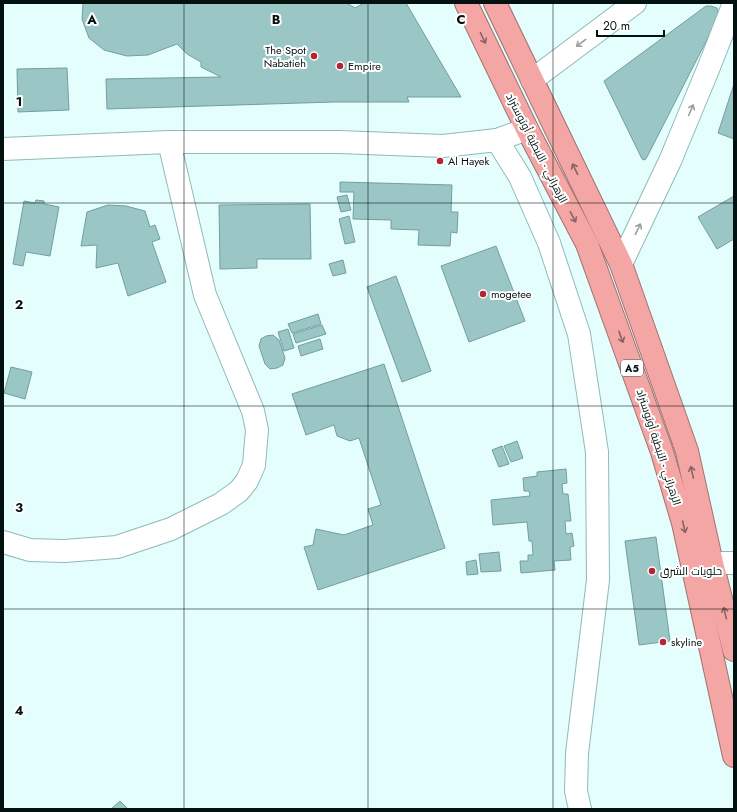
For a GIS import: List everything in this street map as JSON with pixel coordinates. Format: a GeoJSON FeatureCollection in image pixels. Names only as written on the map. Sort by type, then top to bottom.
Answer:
{"type":"FeatureCollection","features":[{"type":"Feature","properties":{"kind":"highway","name":"الزهراني - النبطية أوتوستراد"},"geometry":{"type":"LineString","coordinates":[[466,3],[527,129],[587,244],[662,452],[684,523],[734,756]]}},
{"type":"Feature","properties":{"kind":"highway","name":"الزهراني - النبطية أوتوستراد"},"geometry":{"type":"LineString","coordinates":[[495,3],[621,264],[687,451],[712,563],[734,650]]}},
{"type":"Feature","properties":{"kind":"street"},"geometry":{"type":"LineString","coordinates":[[532,80],[635,3]]}},
{"type":"Feature","properties":{"kind":"street"},"geometry":{"type":"LineString","coordinates":[[621,264],[670,161],[734,3]]}},
{"type":"Feature","properties":{"kind":"street"},"geometry":{"type":"LineString","coordinates":[[3,149],[169,142],[339,142],[443,146],[497,140],[527,129]]}},
{"type":"Feature","properties":{"kind":"street"},"geometry":{"type":"LineString","coordinates":[[497,140],[520,177],[549,243],[579,334],[597,452],[598,580],[577,753],[575,803]]}},
{"type":"Feature","properties":{"kind":"street"},"geometry":{"type":"LineString","coordinates":[[3,542],[30,550],[64,551],[117,547],[171,529],[221,504],[239,491],[247,481],[254,465],[257,430],[253,412],[205,295],[169,142]]}},
{"type":"Feature","properties":{"kind":"street"},"geometry":{"type":"LineString","coordinates":[[712,563],[734,563]]}},
{"type":"Feature","properties":{"kind":"building","name":"The Spot Nabatieh"},"geometry":{"type":"Polygon","coordinates":[[[83,3],[347,3],[355,8],[364,3],[406,3],[461,97],[407,97],[409,102],[334,102],[107,109],[106,79],[221,77],[201,67],[201,62],[187,54],[177,44],[148,55],[127,56],[104,50],[89,38],[82,19],[83,3]]]}},
{"type":"Feature","properties":{"kind":"building"},"geometry":{"type":"Polygon","coordinates":[[[706,6],[717,8],[718,18],[647,157],[645,160],[642,159],[604,81],[706,6]]]}},
{"type":"Feature","properties":{"kind":"building"},"geometry":{"type":"Polygon","coordinates":[[[67,68],[69,110],[18,112],[17,69],[67,68]]]}},
{"type":"Feature","properties":{"kind":"building"},"geometry":{"type":"Polygon","coordinates":[[[734,84],[734,139],[718,133],[734,84]]]}},
{"type":"Feature","properties":{"kind":"building"},"geometry":{"type":"Polygon","coordinates":[[[340,182],[452,185],[451,212],[458,212],[457,233],[451,232],[450,246],[418,245],[419,230],[391,229],[391,220],[353,219],[354,192],[340,192],[340,182]]]}},
{"type":"Feature","properties":{"kind":"building"},"geometry":{"type":"Polygon","coordinates":[[[347,195],[351,210],[341,212],[337,197],[347,195]]]}},
{"type":"Feature","properties":{"kind":"building"},"geometry":{"type":"Polygon","coordinates":[[[734,196],[734,239],[717,249],[698,217],[734,196]]]}},
{"type":"Feature","properties":{"kind":"building"},"geometry":{"type":"Polygon","coordinates":[[[36,200],[44,201],[44,204],[59,207],[50,256],[26,252],[23,266],[13,264],[24,201],[35,203],[36,200]]]}},
{"type":"Feature","properties":{"kind":"building"},"geometry":{"type":"Polygon","coordinates":[[[310,204],[311,259],[257,259],[257,268],[220,269],[219,205],[310,204]]]}},
{"type":"Feature","properties":{"kind":"building"},"geometry":{"type":"Polygon","coordinates":[[[108,205],[126,206],[145,211],[150,227],[155,225],[160,239],[152,242],[166,282],[128,296],[118,263],[96,268],[97,245],[81,246],[87,212],[108,205]]]}},
{"type":"Feature","properties":{"kind":"building"},"geometry":{"type":"Polygon","coordinates":[[[349,216],[355,242],[345,244],[339,219],[349,216]]]}},
{"type":"Feature","properties":{"kind":"building","name":"mogetee"},"geometry":{"type":"Polygon","coordinates":[[[496,246],[525,321],[469,342],[441,266],[496,246]]]}},
{"type":"Feature","properties":{"kind":"building"},"geometry":{"type":"Polygon","coordinates":[[[343,260],[346,273],[333,276],[329,264],[343,260]]]}},
{"type":"Feature","properties":{"kind":"building"},"geometry":{"type":"Polygon","coordinates":[[[396,276],[431,371],[402,382],[367,287],[396,276]]]}},
{"type":"Feature","properties":{"kind":"building"},"geometry":{"type":"Polygon","coordinates":[[[318,314],[321,324],[292,333],[288,324],[318,314]]]}},
{"type":"Feature","properties":{"kind":"building"},"geometry":{"type":"Polygon","coordinates":[[[322,325],[326,334],[296,343],[293,334],[322,325]]]}},
{"type":"Feature","properties":{"kind":"building"},"geometry":{"type":"Polygon","coordinates":[[[288,329],[294,348],[284,351],[278,332],[288,329]]]}},
{"type":"Feature","properties":{"kind":"building"},"geometry":{"type":"Polygon","coordinates":[[[273,335],[279,340],[285,358],[283,365],[270,369],[265,364],[259,346],[261,339],[266,336],[273,335]]]}},
{"type":"Feature","properties":{"kind":"building"},"geometry":{"type":"Polygon","coordinates":[[[320,339],[323,349],[301,356],[298,346],[320,339]]]}},
{"type":"Feature","properties":{"kind":"building"},"geometry":{"type":"Polygon","coordinates":[[[384,364],[445,548],[318,590],[304,547],[313,545],[316,529],[344,535],[373,525],[368,509],[381,505],[359,438],[350,441],[337,436],[334,425],[306,435],[292,394],[384,364]]]}},
{"type":"Feature","properties":{"kind":"building"},"geometry":{"type":"Polygon","coordinates":[[[11,367],[32,372],[25,399],[4,393],[11,367]]]}},
{"type":"Feature","properties":{"kind":"building"},"geometry":{"type":"Polygon","coordinates":[[[517,441],[523,458],[511,462],[504,446],[517,441]]]}},
{"type":"Feature","properties":{"kind":"building"},"geometry":{"type":"Polygon","coordinates":[[[502,446],[509,464],[499,467],[492,450],[502,446]]]}},
{"type":"Feature","properties":{"kind":"building"},"geometry":{"type":"Polygon","coordinates":[[[566,469],[567,483],[562,484],[563,494],[568,494],[571,521],[565,521],[566,534],[572,533],[574,546],[570,547],[571,560],[554,561],[555,570],[521,573],[520,561],[528,561],[528,555],[533,555],[532,541],[529,541],[527,522],[493,525],[491,500],[530,496],[529,491],[524,491],[523,478],[537,476],[537,472],[566,469]]]}},
{"type":"Feature","properties":{"kind":"building"},"geometry":{"type":"Polygon","coordinates":[[[656,537],[670,641],[639,645],[625,541],[656,537]]]}},
{"type":"Feature","properties":{"kind":"building"},"geometry":{"type":"Polygon","coordinates":[[[499,552],[501,571],[481,572],[479,554],[499,552]]]}},
{"type":"Feature","properties":{"kind":"building"},"geometry":{"type":"Polygon","coordinates":[[[476,560],[478,574],[467,575],[466,562],[476,560]]]}},
{"type":"Feature","properties":{"kind":"building"},"geometry":{"type":"Polygon","coordinates":[[[120,801],[128,809],[111,809],[120,801]]]}},
{"type":"Feature","properties":{"kind":"place","name":"The Spot Nabatieh"},"geometry":{"type":"Point","coordinates":[314,56]}},
{"type":"Feature","properties":{"kind":"place","name":"Empire"},"geometry":{"type":"Point","coordinates":[340,66]}},
{"type":"Feature","properties":{"kind":"place","name":"Al Hayek"},"geometry":{"type":"Point","coordinates":[440,161]}},
{"type":"Feature","properties":{"kind":"place","name":"mogetee"},"geometry":{"type":"Point","coordinates":[483,294]}},
{"type":"Feature","properties":{"kind":"place","name":"حلويات الشرق"},"geometry":{"type":"Point","coordinates":[652,571]}},
{"type":"Feature","properties":{"kind":"place","name":"skyline"},"geometry":{"type":"Point","coordinates":[663,642]}}]}
